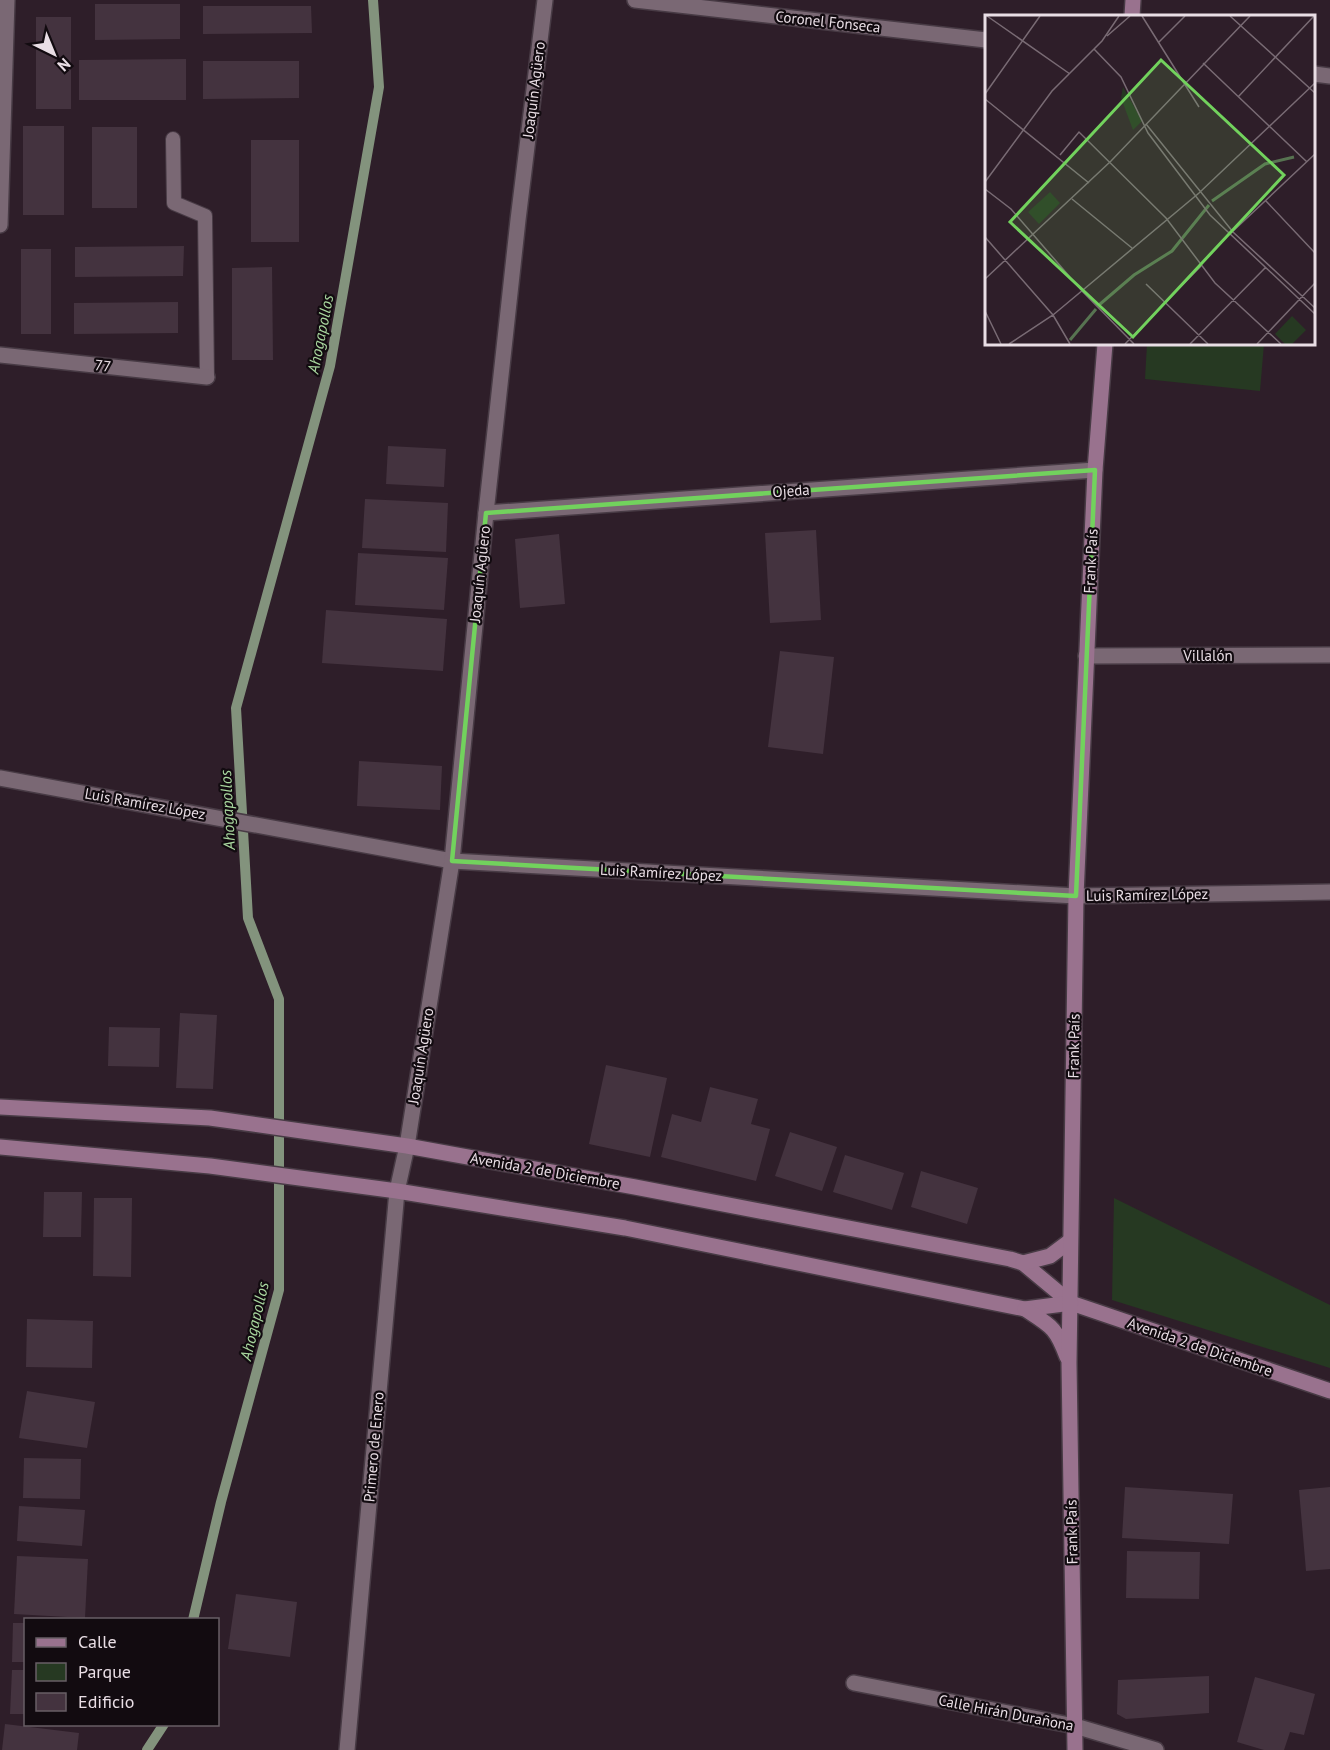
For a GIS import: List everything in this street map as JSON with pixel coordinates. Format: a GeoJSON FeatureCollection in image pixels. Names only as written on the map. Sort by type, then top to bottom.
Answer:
{"type":"FeatureCollection","features":[{"type":"Feature","properties":{"kind":"main road"},"geometry":{"type":"LineString","coordinates":[[1132,15],[1133,0]]}},
{"type":"Feature","properties":{"kind":"main road","name":"Frank País"},"geometry":{"type":"LineString","coordinates":[[1075,1750],[1069,1363],[1076,896],[1095,470],[1105,345]]}},
{"type":"Feature","properties":{"kind":"main road","name":"Avenida 2 de Diciembre"},"geometry":{"type":"LineString","coordinates":[[0,1107],[210,1118],[381,1142],[634,1187],[1023,1263],[1071,1303],[1330,1391]]}},
{"type":"Feature","properties":{"kind":"main road","name":"Avenida 2 de Diciembre"},"geometry":{"type":"LineString","coordinates":[[0,1147],[210,1166],[397,1191],[625,1228],[1025,1309],[1071,1303]]}},
{"type":"Feature","properties":{"kind":"main road"},"geometry":{"type":"LineString","coordinates":[[1023,1263],[1050,1256],[1070,1241]]}},
{"type":"Feature","properties":{"kind":"main road"},"geometry":{"type":"LineString","coordinates":[[1025,1309],[1052,1327],[1062,1343],[1069,1363]]}},
{"type":"Feature","properties":{"kind":"street"},"geometry":{"type":"LineString","coordinates":[[0,225],[7,0]]}},
{"type":"Feature","properties":{"kind":"street","name":"Joaquín Agüero"},"geometry":{"type":"LineString","coordinates":[[407,1146],[452,861],[486,513],[545,0]]}},
{"type":"Feature","properties":{"kind":"street","name":"Coronel Fonseca"},"geometry":{"type":"LineString","coordinates":[[634,0],[985,40]]}},
{"type":"Feature","properties":{"kind":"street"},"geometry":{"type":"LineString","coordinates":[[1315,74],[1330,76]]}},
{"type":"Feature","properties":{"kind":"street","name":"77"},"geometry":{"type":"LineString","coordinates":[[0,355],[207,377]]}},
{"type":"Feature","properties":{"kind":"street","name":"Ojeda"},"geometry":{"type":"LineString","coordinates":[[486,513],[1095,470]]}},
{"type":"Feature","properties":{"kind":"street","name":"Villalón"},"geometry":{"type":"LineString","coordinates":[[1086,656],[1330,655]]}},
{"type":"Feature","properties":{"kind":"street","name":"Luis Ramírez López"},"geometry":{"type":"LineString","coordinates":[[0,778],[452,861],[1076,896],[1330,892]]}},
{"type":"Feature","properties":{"kind":"street","name":"Primero de Enero"},"geometry":{"type":"LineString","coordinates":[[347,1750],[397,1191],[407,1146]]}},
{"type":"Feature","properties":{"kind":"street","name":"Calle Hirán Durañona"},"geometry":{"type":"LineString","coordinates":[[854,1683],[1075,1726],[1156,1750]]}},
{"type":"Feature","properties":{"kind":"lane"},"geometry":{"type":"LineString","coordinates":[[173,139],[174,203],[205,216],[207,377]]}},
{"type":"Feature","properties":{"kind":"highlighted area"},"geometry":{"type":"Polygon","coordinates":[[[1095,470],[1076,896],[452,861],[486,513],[1095,470]]]}},
{"type":"Feature","properties":{"kind":"green space"},"geometry":{"type":"Polygon","coordinates":[[[1147,345],[1264,345],[1260,391],[1145,379],[1147,345]]]}},
{"type":"Feature","properties":{"kind":"green space"},"geometry":{"type":"Polygon","coordinates":[[[1114,1198],[1330,1305],[1330,1368],[1112,1300],[1114,1198]]]}},
{"type":"Feature","properties":{"kind":"building"},"geometry":{"type":"Polygon","coordinates":[[[95,4],[180,4],[180,39],[95,40],[95,4]]]}},
{"type":"Feature","properties":{"kind":"building"},"geometry":{"type":"Polygon","coordinates":[[[203,6],[311,6],[312,33],[203,34],[203,6]]]}},
{"type":"Feature","properties":{"kind":"building"},"geometry":{"type":"Polygon","coordinates":[[[36,17],[71,17],[71,109],[36,109],[36,17]]]}},
{"type":"Feature","properties":{"kind":"building"},"geometry":{"type":"Polygon","coordinates":[[[186,59],[186,100],[79,100],[79,60],[186,59]]]}},
{"type":"Feature","properties":{"kind":"building"},"geometry":{"type":"Polygon","coordinates":[[[203,61],[299,61],[299,98],[203,99],[203,61]]]}},
{"type":"Feature","properties":{"kind":"building"},"geometry":{"type":"Polygon","coordinates":[[[23,126],[64,126],[64,215],[23,215],[23,126]]]}},
{"type":"Feature","properties":{"kind":"building"},"geometry":{"type":"Polygon","coordinates":[[[92,127],[137,127],[137,208],[92,208],[92,127]]]}},
{"type":"Feature","properties":{"kind":"building"},"geometry":{"type":"Polygon","coordinates":[[[251,140],[299,140],[299,242],[251,242],[251,140]]]}},
{"type":"Feature","properties":{"kind":"building"},"geometry":{"type":"Polygon","coordinates":[[[184,246],[183,276],[75,277],[75,247],[184,246]]]}},
{"type":"Feature","properties":{"kind":"building"},"geometry":{"type":"Polygon","coordinates":[[[21,249],[51,249],[51,334],[21,334],[21,249]]]}},
{"type":"Feature","properties":{"kind":"building"},"geometry":{"type":"Polygon","coordinates":[[[272,267],[273,360],[232,360],[232,268],[272,267]]]}},
{"type":"Feature","properties":{"kind":"building"},"geometry":{"type":"Polygon","coordinates":[[[178,302],[178,333],[74,334],[74,303],[178,302]]]}},
{"type":"Feature","properties":{"kind":"building"},"geometry":{"type":"Polygon","coordinates":[[[388,446],[446,449],[444,487],[386,484],[388,446]]]}},
{"type":"Feature","properties":{"kind":"building"},"geometry":{"type":"Polygon","coordinates":[[[365,499],[448,503],[446,552],[362,548],[365,499]]]}},
{"type":"Feature","properties":{"kind":"building"},"geometry":{"type":"Polygon","coordinates":[[[816,530],[821,620],[770,623],[765,533],[816,530]]]}},
{"type":"Feature","properties":{"kind":"building"},"geometry":{"type":"Polygon","coordinates":[[[559,534],[565,604],[520,608],[515,539],[559,534]]]}},
{"type":"Feature","properties":{"kind":"building"},"geometry":{"type":"Polygon","coordinates":[[[358,553],[448,558],[444,610],[355,605],[358,553]]]}},
{"type":"Feature","properties":{"kind":"building"},"geometry":{"type":"Polygon","coordinates":[[[326,610],[447,619],[443,671],[322,663],[326,610]]]}},
{"type":"Feature","properties":{"kind":"building"},"geometry":{"type":"Polygon","coordinates":[[[780,651],[834,657],[823,754],[768,747],[780,651]]]}},
{"type":"Feature","properties":{"kind":"building"},"geometry":{"type":"Polygon","coordinates":[[[359,761],[442,766],[440,810],[357,806],[359,761]]]}},
{"type":"Feature","properties":{"kind":"building"},"geometry":{"type":"Polygon","coordinates":[[[180,1013],[217,1015],[213,1089],[176,1088],[180,1013]]]}},
{"type":"Feature","properties":{"kind":"building"},"geometry":{"type":"Polygon","coordinates":[[[109,1027],[160,1028],[159,1067],[108,1066],[109,1027]]]}},
{"type":"Feature","properties":{"kind":"building"},"geometry":{"type":"Polygon","coordinates":[[[606,1065],[667,1078],[650,1157],[589,1144],[606,1065]]]}},
{"type":"Feature","properties":{"kind":"building"},"geometry":{"type":"Polygon","coordinates":[[[710,1087],[758,1099],[751,1124],[770,1129],[756,1181],[661,1157],[672,1114],[701,1122],[710,1087]]]}},
{"type":"Feature","properties":{"kind":"building"},"geometry":{"type":"Polygon","coordinates":[[[790,1132],[837,1147],[822,1191],[775,1176],[790,1132]]]}},
{"type":"Feature","properties":{"kind":"building"},"geometry":{"type":"Polygon","coordinates":[[[845,1155],[904,1173],[892,1210],[833,1192],[845,1155]]]}},
{"type":"Feature","properties":{"kind":"building"},"geometry":{"type":"Polygon","coordinates":[[[921,1171],[978,1188],[967,1224],[911,1207],[921,1171]]]}},
{"type":"Feature","properties":{"kind":"building"},"geometry":{"type":"Polygon","coordinates":[[[44,1192],[82,1192],[81,1237],[43,1237],[44,1192]]]}},
{"type":"Feature","properties":{"kind":"building"},"geometry":{"type":"Polygon","coordinates":[[[94,1198],[132,1198],[131,1277],[93,1276],[94,1198]]]}},
{"type":"Feature","properties":{"kind":"building"},"geometry":{"type":"Polygon","coordinates":[[[27,1319],[93,1321],[92,1368],[26,1367],[27,1319]]]}},
{"type":"Feature","properties":{"kind":"building"},"geometry":{"type":"Polygon","coordinates":[[[27,1391],[95,1402],[87,1448],[19,1438],[27,1391]]]}},
{"type":"Feature","properties":{"kind":"building"},"geometry":{"type":"Polygon","coordinates":[[[24,1458],[81,1459],[80,1499],[23,1498],[24,1458]]]}},
{"type":"Feature","properties":{"kind":"building"},"geometry":{"type":"Polygon","coordinates":[[[1125,1487],[1233,1494],[1229,1544],[1122,1538],[1125,1487]]]}},
{"type":"Feature","properties":{"kind":"building"},"geometry":{"type":"Polygon","coordinates":[[[1330,1487],[1330,1569],[1306,1571],[1299,1490],[1330,1487]]]}},
{"type":"Feature","properties":{"kind":"building"},"geometry":{"type":"Polygon","coordinates":[[[19,1506],[85,1510],[82,1546],[17,1541],[19,1506]]]}},
{"type":"Feature","properties":{"kind":"building"},"geometry":{"type":"Polygon","coordinates":[[[1127,1551],[1200,1552],[1199,1599],[1126,1598],[1127,1551]]]}},
{"type":"Feature","properties":{"kind":"building"},"geometry":{"type":"Polygon","coordinates":[[[17,1556],[88,1559],[85,1618],[14,1614],[17,1556]]]}},
{"type":"Feature","properties":{"kind":"building"},"geometry":{"type":"Polygon","coordinates":[[[236,1594],[297,1602],[290,1657],[228,1649],[236,1594]]]}},
{"type":"Feature","properties":{"kind":"building"},"geometry":{"type":"Polygon","coordinates":[[[13,1623],[24,1623],[24,1662],[12,1662],[13,1623]]]}},
{"type":"Feature","properties":{"kind":"building"},"geometry":{"type":"Polygon","coordinates":[[[12,1670],[24,1670],[24,1714],[10,1714],[12,1670]]]}},
{"type":"Feature","properties":{"kind":"building"},"geometry":{"type":"Polygon","coordinates":[[[1209,1676],[1209,1713],[1126,1719],[1117,1714],[1118,1680],[1209,1676]]]}},
{"type":"Feature","properties":{"kind":"building"},"geometry":{"type":"Polygon","coordinates":[[[1255,1677],[1315,1694],[1304,1735],[1290,1732],[1284,1750],[1264,1750],[1237,1742],[1255,1677]]]}},
{"type":"Feature","properties":{"kind":"building"},"geometry":{"type":"Polygon","coordinates":[[[5,1724],[79,1733],[77,1750],[2,1750],[5,1724]]]}},
{"type":"Feature","properties":{"kind":"waterway","name":"Ahogapollos"},"geometry":{"type":"LineString","coordinates":[[193,1618],[221,1502],[279,1290],[279,999],[248,918],[236,708],[330,366],[379,87],[373,0]]}},
{"type":"Feature","properties":{"kind":"waterway","name":"Ahogapollos"},"geometry":{"type":"LineString","coordinates":[[147,1750],[163,1726]]}}]}
